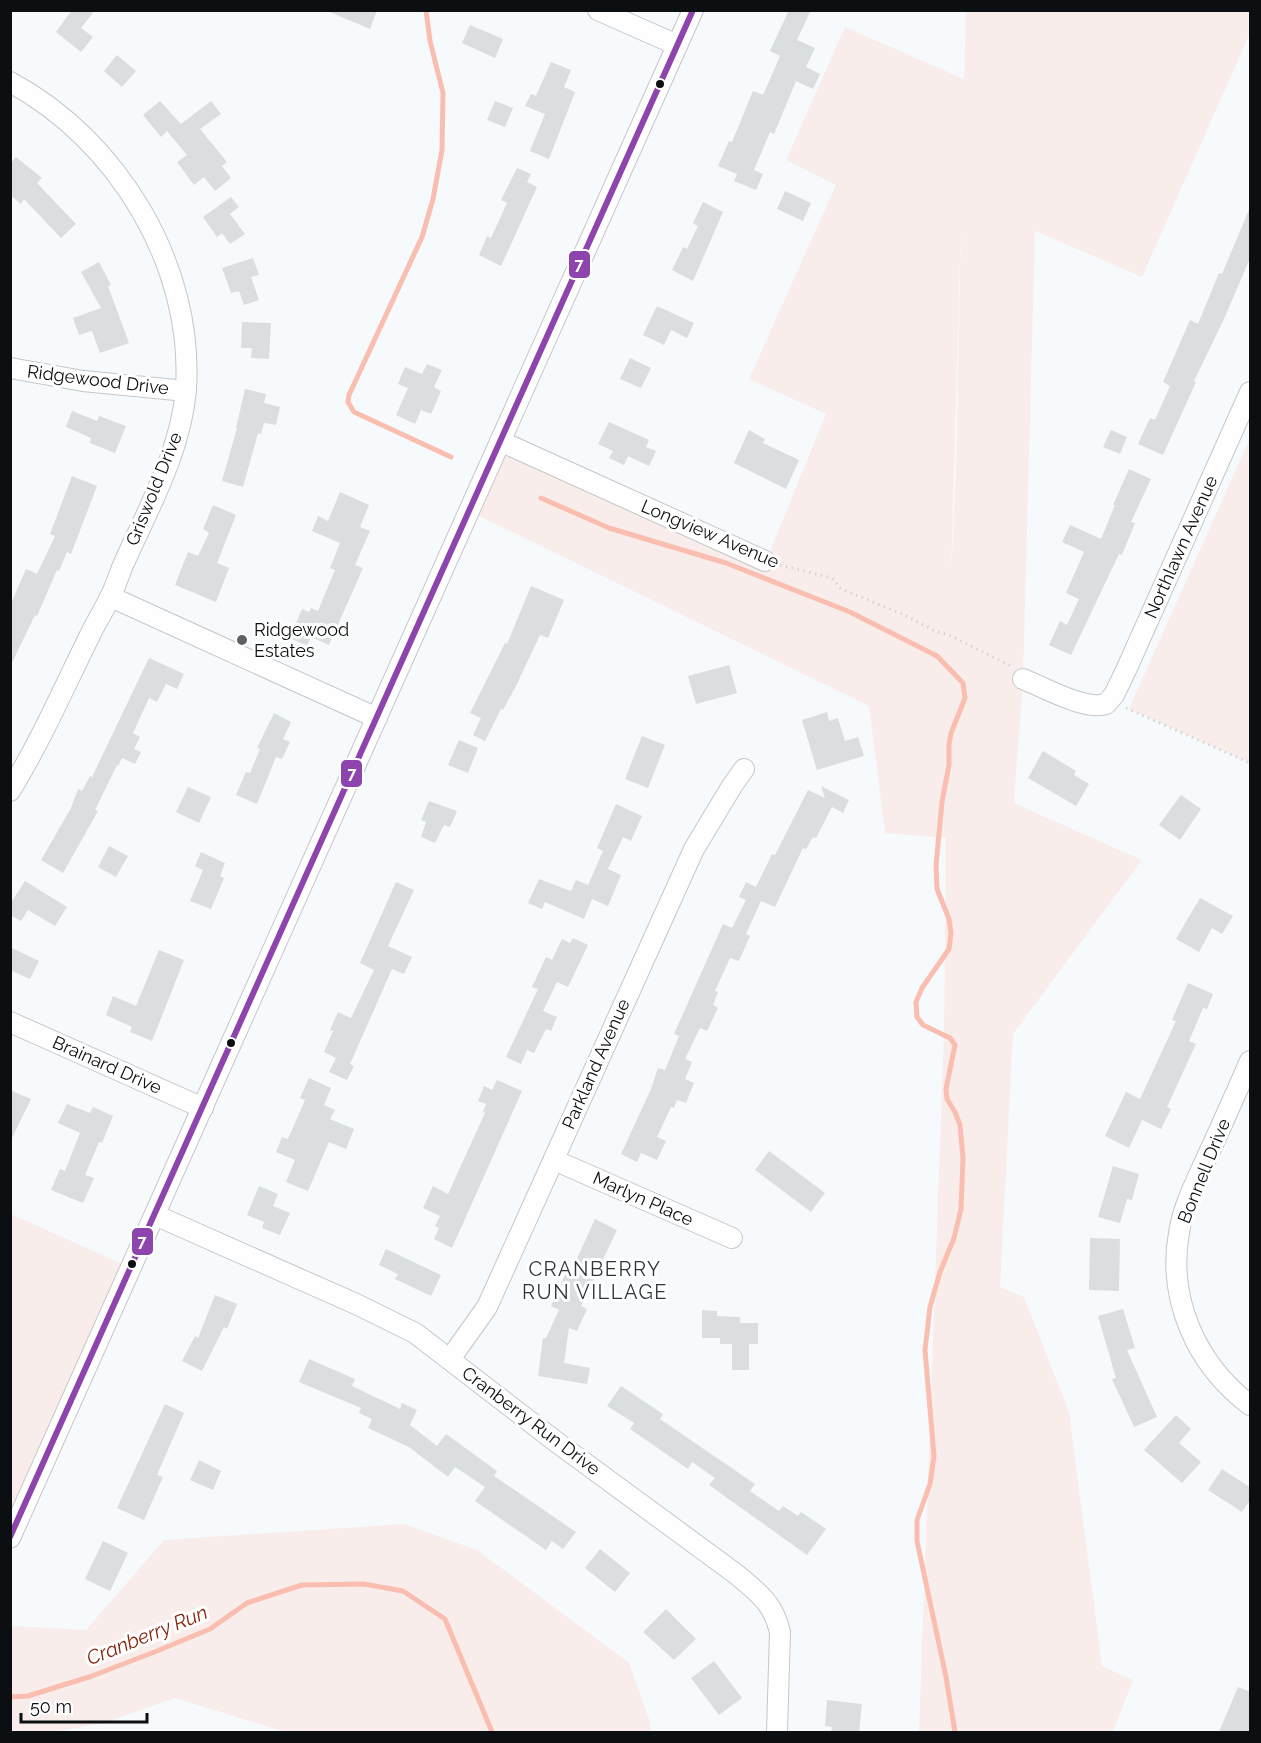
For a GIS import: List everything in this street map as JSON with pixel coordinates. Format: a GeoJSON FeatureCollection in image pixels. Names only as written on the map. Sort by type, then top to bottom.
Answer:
{"type":"FeatureCollection","features":[{"type":"Feature","properties":{"kind":"street"},"geometry":{"type":"LineString","coordinates":[[598,10],[677,45]]}},
{"type":"Feature","properties":{"kind":"street"},"geometry":{"type":"LineString","coordinates":[[11,1535],[693,10]]}},
{"type":"Feature","properties":{"kind":"street","name":"Griswold Drive"},"geometry":{"type":"LineString","coordinates":[[10,82],[26,90],[66,120],[100,154],[118,176],[147,220],[159,244],[172,281],[182,316],[186,351],[186,391],[177,440],[111,597],[56,707],[11,789]]}},
{"type":"Feature","properties":{"kind":"street","name":"Ridgewood Drive"},"geometry":{"type":"LineString","coordinates":[[10,369],[83,381],[186,391]]}},
{"type":"Feature","properties":{"kind":"street","name":"Northlawn Avenue"},"geometry":{"type":"LineString","coordinates":[[1110,700],[1127,668],[1251,392]]}},
{"type":"Feature","properties":{"kind":"street","name":"Longview Avenue"},"geometry":{"type":"LineString","coordinates":[[500,441],[765,561]]}},
{"type":"Feature","properties":{"kind":"street"},"geometry":{"type":"LineString","coordinates":[[111,597],[376,718]]}},
{"type":"Feature","properties":{"kind":"street"},"geometry":{"type":"LineString","coordinates":[[1023,679],[1094,706],[1106,704],[1110,700]]}},
{"type":"Feature","properties":{"kind":"street","name":"Parkland Avenue"},"geometry":{"type":"LineString","coordinates":[[450,1359],[487,1307],[694,849],[744,769]]}},
{"type":"Feature","properties":{"kind":"street","name":"Brainard Drive"},"geometry":{"type":"LineString","coordinates":[[10,1022],[203,1108]]}},
{"type":"Feature","properties":{"kind":"street","name":"Bonnell Drive"},"geometry":{"type":"LineString","coordinates":[[1251,1061],[1189,1199],[1179,1234],[1176,1260],[1183,1311],[1194,1340],[1208,1363],[1227,1386],[1251,1405]]}},
{"type":"Feature","properties":{"kind":"street","name":"Marlyn Place"},"geometry":{"type":"LineString","coordinates":[[554,1160],[732,1238]]}},
{"type":"Feature","properties":{"kind":"street","name":"Cranberry Run Drive"},"geometry":{"type":"LineString","coordinates":[[155,1215],[415,1333],[559,1444],[762,1595],[776,1616],[780,1632],[777,1732]]}},
{"type":"Feature","properties":{"kind":"path","name":"Longview Avenue"},"geometry":{"type":"LineString","coordinates":[[765,561],[832,578],[841,589],[902,614],[1006,662],[1021,672],[1023,679]]}},
{"type":"Feature","properties":{"kind":"path"},"geometry":{"type":"LineString","coordinates":[[1110,700],[1251,763]]}},
{"type":"Feature","properties":{"kind":"shaded area"},"geometry":{"type":"Polygon","coordinates":[[[966,11],[1250,11],[1250,33],[1142,277],[1035,231],[1023,679],[1014,803],[1142,860],[1013,1034],[1000,1287],[1024,1297],[1069,1412],[1102,1666],[1133,1680],[1113,1732],[919,1732],[944,1031],[946,838],[885,833],[869,706],[469,511],[500,441],[766,561],[826,414],[749,379],[836,185],[786,160],[845,27],[964,79],[966,11]],[[961,221],[951,576],[956,472],[961,221]]]}},
{"type":"Feature","properties":{"kind":"shaded area"},"geometry":{"type":"Polygon","coordinates":[[[1250,438],[1250,763],[1129,709],[1250,438]]]}},
{"type":"Feature","properties":{"kind":"shaded area"},"geometry":{"type":"Polygon","coordinates":[[[11,1214],[131,1268],[11,1538],[11,1214]]]}},
{"type":"Feature","properties":{"kind":"shaded area"},"geometry":{"type":"Polygon","coordinates":[[[404,1524],[477,1550],[629,1663],[650,1722],[651,1732],[285,1732],[175,1698],[104,1723],[54,1732],[11,1732],[11,1626],[86,1630],[164,1540],[404,1524]]]}},
{"type":"Feature","properties":{"kind":"building"},"geometry":{"type":"Polygon","coordinates":[[[72,10],[95,10],[81,28],[93,37],[81,52],[56,32],[72,10]]]}},
{"type":"Feature","properties":{"kind":"building"},"geometry":{"type":"Polygon","coordinates":[[[325,10],[377,10],[370,29],[325,10]]]}},
{"type":"Feature","properties":{"kind":"building"},"geometry":{"type":"Polygon","coordinates":[[[789,10],[811,10],[797,40],[815,48],[806,67],[820,74],[813,89],[796,81],[774,134],[770,132],[754,170],[763,174],[756,190],[734,181],[737,174],[718,166],[729,141],[732,142],[753,91],[763,95],[780,56],[770,51],[789,10]]]}},
{"type":"Feature","properties":{"kind":"building"},"geometry":{"type":"Polygon","coordinates":[[[470,25],[503,39],[495,58],[462,43],[470,25]]]}},
{"type":"Feature","properties":{"kind":"building"},"geometry":{"type":"Polygon","coordinates":[[[117,55],[136,71],[122,87],[104,71],[117,55]]]}},
{"type":"Feature","properties":{"kind":"building"},"geometry":{"type":"Polygon","coordinates":[[[551,62],[571,70],[564,87],[575,92],[549,159],[530,151],[545,114],[525,106],[531,94],[536,96],[551,62]]]}},
{"type":"Feature","properties":{"kind":"building"},"geometry":{"type":"Polygon","coordinates":[[[160,101],[181,124],[211,101],[221,114],[200,129],[227,162],[222,166],[231,178],[215,191],[204,177],[194,185],[177,162],[187,155],[167,131],[161,137],[143,115],[160,101]]]}},
{"type":"Feature","properties":{"kind":"building"},"geometry":{"type":"Polygon","coordinates":[[[495,101],[513,108],[505,127],[487,120],[495,101]]]}},
{"type":"Feature","properties":{"kind":"building"},"geometry":{"type":"Polygon","coordinates":[[[16,157],[42,178],[37,183],[76,224],[61,238],[24,199],[21,204],[10,195],[10,164],[16,157]]]}},
{"type":"Feature","properties":{"kind":"building"},"geometry":{"type":"Polygon","coordinates":[[[517,168],[531,174],[527,182],[537,187],[501,266],[479,255],[487,236],[491,238],[507,203],[501,200],[517,168]]]}},
{"type":"Feature","properties":{"kind":"building"},"geometry":{"type":"Polygon","coordinates":[[[785,191],[811,203],[803,221],[777,209],[785,191]]]}},
{"type":"Feature","properties":{"kind":"building"},"geometry":{"type":"Polygon","coordinates":[[[231,197],[239,207],[230,214],[245,234],[230,244],[222,233],[217,237],[203,217],[231,197]]]}},
{"type":"Feature","properties":{"kind":"building"},"geometry":{"type":"Polygon","coordinates":[[[703,202],[723,212],[693,281],[672,270],[683,247],[687,249],[698,226],[693,223],[703,202]]]}},
{"type":"Feature","properties":{"kind":"building"},"geometry":{"type":"Polygon","coordinates":[[[1251,205],[1251,256],[1163,455],[1138,444],[1150,418],[1155,420],[1170,386],[1163,382],[1190,320],[1198,324],[1251,205]]]}},
{"type":"Feature","properties":{"kind":"building"},"geometry":{"type":"Polygon","coordinates":[[[253,258],[259,275],[251,277],[259,300],[244,305],[239,291],[231,293],[222,268],[253,258]]]}},
{"type":"Feature","properties":{"kind":"building"},"geometry":{"type":"Polygon","coordinates":[[[99,262],[111,285],[108,286],[129,343],[100,353],[92,331],[79,335],[73,318],[101,308],[81,272],[99,262]]]}},
{"type":"Feature","properties":{"kind":"building"},"geometry":{"type":"Polygon","coordinates":[[[657,306],[694,323],[687,338],[671,330],[664,345],[643,335],[657,306]]]}},
{"type":"Feature","properties":{"kind":"building"},"geometry":{"type":"Polygon","coordinates":[[[242,322],[271,323],[269,359],[251,358],[252,348],[241,348],[242,322]]]}},
{"type":"Feature","properties":{"kind":"building"},"geometry":{"type":"Polygon","coordinates":[[[630,358],[651,368],[641,388],[620,379],[630,358]]]}},
{"type":"Feature","properties":{"kind":"building"},"geometry":{"type":"Polygon","coordinates":[[[427,364],[442,370],[434,387],[441,391],[431,414],[421,410],[415,424],[396,415],[408,388],[398,384],[405,367],[422,374],[427,364]]]}},
{"type":"Feature","properties":{"kind":"building"},"geometry":{"type":"Polygon","coordinates":[[[245,389],[266,394],[264,403],[280,407],[276,425],[264,423],[261,434],[258,433],[243,487],[222,481],[245,389]]]}},
{"type":"Feature","properties":{"kind":"building"},"geometry":{"type":"Polygon","coordinates":[[[72,411],[97,421],[99,416],[126,426],[115,453],[90,443],[91,438],[66,427],[72,411]]]}},
{"type":"Feature","properties":{"kind":"building"},"geometry":{"type":"Polygon","coordinates":[[[609,422],[649,440],[646,447],[656,451],[649,466],[628,456],[624,465],[609,458],[613,451],[598,444],[609,422]]]}},
{"type":"Feature","properties":{"kind":"building"},"geometry":{"type":"Polygon","coordinates":[[[749,430],[765,439],[763,443],[799,460],[786,489],[734,463],[749,430]]]}},
{"type":"Feature","properties":{"kind":"building"},"geometry":{"type":"Polygon","coordinates":[[[1111,430],[1127,437],[1120,454],[1103,447],[1111,430]]]}},
{"type":"Feature","properties":{"kind":"building"},"geometry":{"type":"Polygon","coordinates":[[[1129,469],[1151,479],[1131,522],[1135,523],[1122,555],[1119,554],[1071,655],[1049,645],[1060,621],[1067,625],[1079,599],[1066,593],[1084,552],[1062,542],[1070,525],[1101,539],[1129,469]]]}},
{"type":"Feature","properties":{"kind":"building"},"geometry":{"type":"Polygon","coordinates":[[[72,476],[97,486],[71,554],[67,552],[59,571],[57,570],[37,616],[35,615],[10,667],[10,606],[26,569],[37,574],[55,536],[50,534],[72,476]]]}},
{"type":"Feature","properties":{"kind":"building"},"geometry":{"type":"Polygon","coordinates":[[[340,492],[369,505],[360,527],[370,531],[355,565],[363,568],[329,645],[311,637],[307,646],[290,638],[302,609],[309,612],[311,608],[318,611],[335,570],[330,568],[340,543],[312,531],[318,516],[328,521],[340,492]]]}},
{"type":"Feature","properties":{"kind":"building"},"geometry":{"type":"Polygon","coordinates":[[[213,505],[236,515],[217,563],[229,568],[216,602],[175,585],[188,552],[198,556],[209,533],[203,529],[213,505]]]}},
{"type":"Feature","properties":{"kind":"building"},"geometry":{"type":"Polygon","coordinates":[[[531,586],[564,600],[548,638],[540,635],[516,686],[485,741],[473,735],[481,718],[470,713],[505,643],[507,644],[531,586]]]}},
{"type":"Feature","properties":{"kind":"building"},"geometry":{"type":"Polygon","coordinates":[[[149,658],[184,674],[177,689],[166,684],[157,702],[149,698],[133,733],[140,737],[134,749],[141,752],[135,764],[122,758],[117,765],[95,810],[98,811],[63,873],[41,860],[71,808],[78,789],[82,791],[90,776],[92,777],[149,658]]]}},
{"type":"Feature","properties":{"kind":"building"},"geometry":{"type":"Polygon","coordinates":[[[729,665],[737,693],[696,704],[688,676],[729,665]]]}},
{"type":"Feature","properties":{"kind":"building"},"geometry":{"type":"Polygon","coordinates":[[[827,712],[829,721],[838,718],[845,741],[858,737],[864,756],[817,770],[802,720],[827,712]]]}},
{"type":"Feature","properties":{"kind":"building"},"geometry":{"type":"Polygon","coordinates":[[[274,713],[291,722],[283,739],[290,742],[282,759],[276,757],[257,804],[236,795],[246,772],[250,773],[260,749],[257,748],[274,713]]]}},
{"type":"Feature","properties":{"kind":"building"},"geometry":{"type":"Polygon","coordinates":[[[642,736],[665,745],[648,788],[625,779],[642,736]]]}},
{"type":"Feature","properties":{"kind":"building"},"geometry":{"type":"Polygon","coordinates":[[[459,740],[478,748],[468,773],[448,765],[459,740]]]}},
{"type":"Feature","properties":{"kind":"building"},"geometry":{"type":"Polygon","coordinates":[[[1043,751],[1076,771],[1074,775],[1089,784],[1076,806],[1028,778],[1043,751]]]}},
{"type":"Feature","properties":{"kind":"building"},"geometry":{"type":"Polygon","coordinates":[[[821,786],[849,800],[843,813],[832,807],[816,838],[813,837],[806,849],[803,848],[775,907],[761,901],[746,934],[750,936],[739,961],[730,958],[715,991],[718,992],[713,1005],[718,1008],[707,1031],[700,1028],[685,1059],[692,1062],[685,1079],[694,1083],[686,1103],[677,1100],[674,1108],[671,1107],[657,1137],[666,1141],[657,1160],[641,1153],[637,1162],[621,1154],[651,1089],[658,1068],[665,1070],[679,1036],[674,1034],[723,924],[732,928],[746,900],[739,897],[746,882],[756,887],[808,790],[825,798],[821,786]]]}},
{"type":"Feature","properties":{"kind":"building"},"geometry":{"type":"Polygon","coordinates":[[[188,787],[211,797],[199,823],[176,812],[188,787]]]}},
{"type":"Feature","properties":{"kind":"building"},"geometry":{"type":"Polygon","coordinates":[[[1181,795],[1201,809],[1180,840],[1159,825],[1181,795]]]}},
{"type":"Feature","properties":{"kind":"building"},"geometry":{"type":"Polygon","coordinates":[[[429,801],[457,811],[450,827],[444,825],[435,843],[421,837],[426,822],[421,820],[429,801]]]}},
{"type":"Feature","properties":{"kind":"building"},"geometry":{"type":"Polygon","coordinates":[[[616,804],[642,816],[631,841],[623,837],[608,869],[621,875],[608,906],[592,899],[584,919],[545,902],[542,909],[528,903],[539,879],[571,891],[576,880],[588,885],[603,851],[597,848],[616,804]]]}},
{"type":"Feature","properties":{"kind":"building"},"geometry":{"type":"Polygon","coordinates":[[[109,846],[128,856],[116,877],[98,867],[109,846]]]}},
{"type":"Feature","properties":{"kind":"building"},"geometry":{"type":"Polygon","coordinates":[[[201,852],[225,863],[220,876],[224,878],[211,909],[190,901],[203,870],[195,866],[201,852]]]}},
{"type":"Feature","properties":{"kind":"building"},"geometry":{"type":"Polygon","coordinates":[[[25,881],[67,907],[55,926],[28,910],[21,921],[10,915],[10,904],[25,881]]]}},
{"type":"Feature","properties":{"kind":"building"},"geometry":{"type":"Polygon","coordinates":[[[396,882],[414,890],[388,946],[412,957],[404,974],[392,969],[350,1064],[354,1066],[347,1080],[329,1072],[336,1058],[324,1052],[338,1012],[351,1018],[374,970],[360,963],[396,882]]]}},
{"type":"Feature","properties":{"kind":"building"},"geometry":{"type":"Polygon","coordinates":[[[1200,898],[1233,916],[1222,934],[1212,928],[1199,952],[1176,939],[1200,898]]]}},
{"type":"Feature","properties":{"kind":"building"},"geometry":{"type":"Polygon","coordinates":[[[573,938],[588,945],[568,987],[557,982],[543,1011],[557,1017],[551,1031],[546,1029],[534,1053],[527,1050],[521,1064],[506,1057],[538,989],[532,987],[546,957],[552,960],[562,939],[570,943],[573,938]]]}},
{"type":"Feature","properties":{"kind":"building"},"geometry":{"type":"Polygon","coordinates":[[[10,947],[39,961],[30,979],[10,970],[10,947]]]}},
{"type":"Feature","properties":{"kind":"building"},"geometry":{"type":"Polygon","coordinates":[[[159,950],[184,960],[152,1041],[130,1032],[132,1027],[106,1015],[113,996],[136,1006],[159,950]]]}},
{"type":"Feature","properties":{"kind":"building"},"geometry":{"type":"Polygon","coordinates":[[[1188,983],[1213,994],[1207,1009],[1203,1008],[1189,1041],[1196,1044],[1167,1107],[1171,1109],[1161,1129],[1142,1120],[1129,1148],[1105,1136],[1126,1092],[1140,1099],[1176,1021],[1172,1020],[1188,983]]]}},
{"type":"Feature","properties":{"kind":"building"},"geometry":{"type":"Polygon","coordinates":[[[309,1078],[331,1088],[324,1105],[335,1110],[330,1119],[354,1129],[346,1149],[329,1142],[308,1191],[286,1182],[295,1160],[276,1152],[282,1137],[288,1139],[305,1100],[300,1098],[309,1078]]]}},
{"type":"Feature","properties":{"kind":"building"},"geometry":{"type":"Polygon","coordinates":[[[497,1080],[522,1091],[452,1248],[434,1239],[439,1228],[435,1226],[440,1216],[423,1208],[433,1186],[448,1194],[485,1113],[483,1112],[486,1104],[478,1101],[484,1086],[492,1090],[497,1080]]]}},
{"type":"Feature","properties":{"kind":"building"},"geometry":{"type":"Polygon","coordinates":[[[10,1090],[31,1099],[10,1142],[10,1090]]]}},
{"type":"Feature","properties":{"kind":"building"},"geometry":{"type":"Polygon","coordinates":[[[67,1104],[90,1113],[93,1107],[113,1116],[85,1175],[94,1178],[83,1203],[51,1190],[60,1169],[65,1171],[80,1133],[58,1123],[67,1104]]]}},
{"type":"Feature","properties":{"kind":"building"},"geometry":{"type":"Polygon","coordinates":[[[769,1151],[825,1193],[811,1212],[755,1170],[769,1151]]]}},
{"type":"Feature","properties":{"kind":"building"},"geometry":{"type":"Polygon","coordinates":[[[1113,1166],[1139,1174],[1132,1200],[1127,1199],[1120,1223],[1098,1217],[1113,1166]]]}},
{"type":"Feature","properties":{"kind":"building"},"geometry":{"type":"Polygon","coordinates":[[[259,1186],[278,1194],[273,1206],[290,1213],[280,1235],[262,1228],[264,1222],[247,1215],[259,1186]]]}},
{"type":"Feature","properties":{"kind":"building"},"geometry":{"type":"Polygon","coordinates":[[[595,1219],[617,1230],[581,1306],[587,1309],[577,1331],[569,1328],[564,1363],[590,1368],[587,1384],[538,1376],[543,1338],[546,1338],[559,1310],[551,1306],[565,1275],[569,1276],[595,1219]]]}},
{"type":"Feature","properties":{"kind":"building"},"geometry":{"type":"Polygon","coordinates":[[[1090,1238],[1120,1239],[1119,1291],[1089,1290],[1090,1238]]]}},
{"type":"Feature","properties":{"kind":"building"},"geometry":{"type":"Polygon","coordinates":[[[386,1249],[441,1275],[431,1296],[395,1279],[398,1274],[379,1265],[386,1249]]]}},
{"type":"Feature","properties":{"kind":"building"},"geometry":{"type":"Polygon","coordinates":[[[215,1295],[237,1304],[227,1329],[224,1327],[202,1371],[182,1361],[195,1336],[198,1338],[215,1295]]]}},
{"type":"Feature","properties":{"kind":"building"},"geometry":{"type":"Polygon","coordinates":[[[1123,1309],[1135,1348],[1127,1350],[1157,1417],[1134,1427],[1112,1379],[1116,1378],[1098,1316],[1123,1309]]]}},
{"type":"Feature","properties":{"kind":"building"},"geometry":{"type":"Polygon","coordinates":[[[702,1310],[717,1311],[717,1316],[740,1317],[740,1323],[758,1323],[758,1344],[749,1344],[749,1370],[732,1370],[732,1344],[720,1344],[720,1338],[702,1338],[702,1310]]]}},
{"type":"Feature","properties":{"kind":"building"},"geometry":{"type":"Polygon","coordinates":[[[309,1359],[355,1379],[352,1386],[400,1409],[402,1403],[417,1410],[410,1425],[437,1446],[446,1434],[497,1471],[494,1476],[576,1532],[563,1549],[552,1541],[546,1550],[475,1501],[485,1487],[455,1467],[448,1477],[409,1447],[368,1428],[372,1419],[359,1413],[361,1408],[299,1382],[309,1359]]]}},
{"type":"Feature","properties":{"kind":"building"},"geometry":{"type":"Polygon","coordinates":[[[621,1386],[663,1414],[660,1419],[755,1484],[750,1491],[779,1511],[783,1506],[798,1516],[801,1512],[826,1529],[807,1555],[709,1485],[715,1478],[692,1462],[688,1469],[630,1429],[634,1423],[607,1406],[621,1386]]]}},
{"type":"Feature","properties":{"kind":"building"},"geometry":{"type":"Polygon","coordinates":[[[165,1404],[184,1413],[157,1475],[163,1477],[144,1520],[117,1508],[165,1404]]]}},
{"type":"Feature","properties":{"kind":"building"},"geometry":{"type":"Polygon","coordinates":[[[1176,1415],[1191,1429],[1179,1443],[1201,1462],[1182,1483],[1144,1450],[1176,1415]]]}},
{"type":"Feature","properties":{"kind":"building"},"geometry":{"type":"Polygon","coordinates":[[[199,1460],[221,1471],[213,1490],[190,1480],[199,1460]]]}},
{"type":"Feature","properties":{"kind":"building"},"geometry":{"type":"Polygon","coordinates":[[[1222,1469],[1251,1488],[1251,1499],[1242,1512],[1208,1490],[1222,1469]]]}},
{"type":"Feature","properties":{"kind":"building"},"geometry":{"type":"Polygon","coordinates":[[[103,1541],[128,1553],[110,1591],[85,1579],[103,1541]]]}},
{"type":"Feature","properties":{"kind":"building"},"geometry":{"type":"Polygon","coordinates":[[[600,1549],[630,1573],[615,1592],[585,1568],[600,1549]]]}},
{"type":"Feature","properties":{"kind":"building"},"geometry":{"type":"Polygon","coordinates":[[[666,1609],[696,1639],[674,1660],[643,1632],[666,1609]]]}},
{"type":"Feature","properties":{"kind":"building"},"geometry":{"type":"Polygon","coordinates":[[[714,1661],[742,1698],[719,1715],[691,1678],[714,1661]]]}},
{"type":"Feature","properties":{"kind":"building"},"geometry":{"type":"Polygon","coordinates":[[[1238,1687],[1251,1692],[1251,1732],[1219,1732],[1238,1687]]]}},
{"type":"Feature","properties":{"kind":"building"},"geometry":{"type":"Polygon","coordinates":[[[827,1700],[862,1704],[859,1732],[831,1732],[832,1727],[825,1726],[827,1700]]]}},
{"type":"Feature","properties":{"kind":"waterway"},"geometry":{"type":"LineString","coordinates":[[426,10],[430,41],[443,93],[442,150],[433,199],[422,237],[349,395],[348,402],[354,412],[451,457]]}},
{"type":"Feature","properties":{"kind":"waterway"},"geometry":{"type":"LineString","coordinates":[[541,498],[609,528],[726,563],[850,612],[937,656],[963,683],[965,698],[951,733],[949,745],[949,765],[942,802],[936,865],[937,889],[949,919],[951,933],[949,949],[922,988],[916,1002],[917,1017],[923,1025],[950,1038],[955,1045],[946,1089],[947,1099],[960,1125],[963,1158],[961,1209],[954,1238],[940,1272],[930,1307],[925,1350],[934,1456],[930,1484],[917,1520],[917,1541],[946,1677],[955,1732]]}},
{"type":"Feature","properties":{"kind":"waterway","name":"Cranberry Run"},"geometry":{"type":"LineString","coordinates":[[10,1697],[28,1696],[92,1676],[210,1629],[247,1603],[302,1585],[364,1584],[403,1591],[445,1619],[492,1732]]}},
{"type":"Feature","properties":{"kind":"transit line","name":"7"},"geometry":{"type":"LineString","coordinates":[[10,1537],[693,10]]}},
{"type":"Feature","properties":{"kind":"place","name":"Ridgewood Estates"},"geometry":{"type":"Point","coordinates":[242,640]}},
{"type":"Feature","properties":{"kind":"district","name":"CRANBERRY RUN VILLAGE"},"geometry":{"type":"Point","coordinates":[595,1280]}}]}
